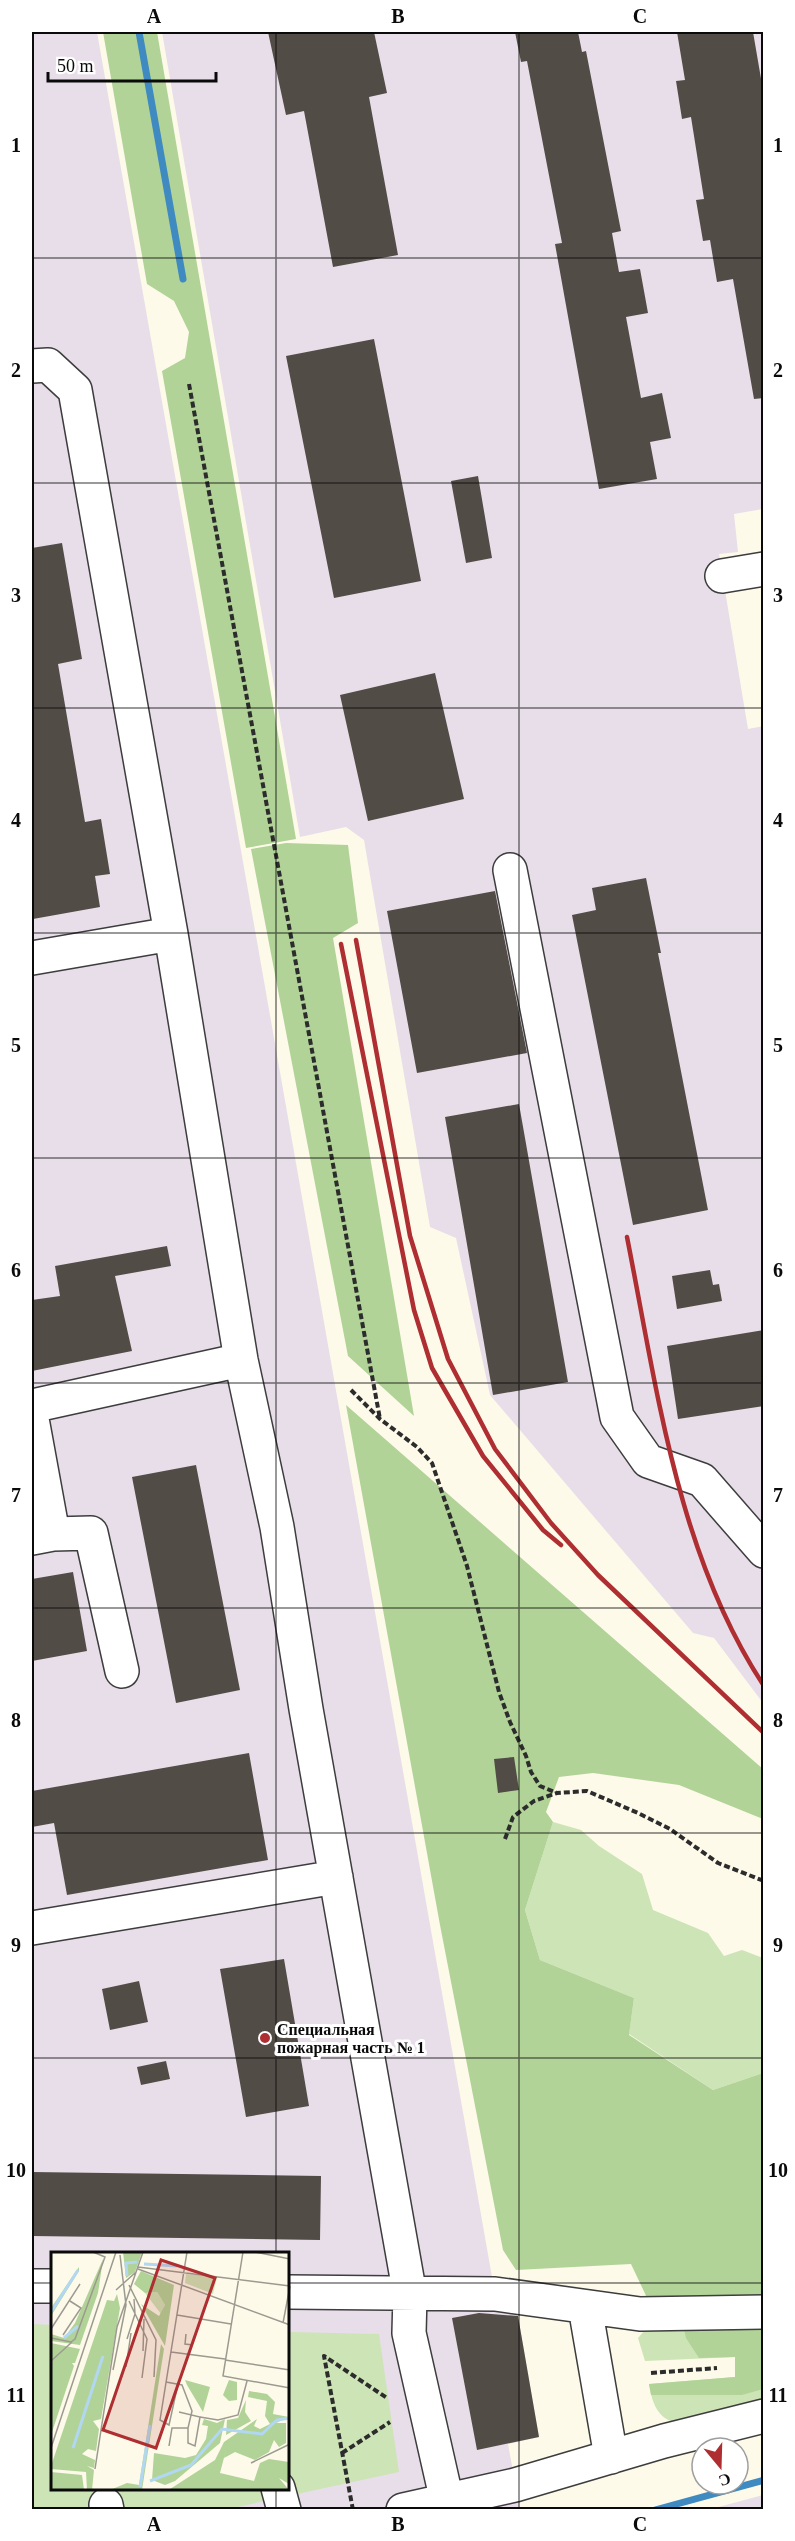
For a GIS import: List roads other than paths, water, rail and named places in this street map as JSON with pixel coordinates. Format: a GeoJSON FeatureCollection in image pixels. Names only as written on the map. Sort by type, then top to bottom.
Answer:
{"type":"FeatureCollection","features":[{"type":"Feature","properties":{"kind":"lane"},"geometry":{"type":"LineString","coordinates":[[32,366],[48,365],[75,390],[171,934],[241,1360],[277,1527],[410,2295],[409,2333],[448,2505]]}},
{"type":"Feature","properties":{"kind":"lane"},"geometry":{"type":"LineString","coordinates":[[722,576],[764,569]]}},
{"type":"Feature","properties":{"kind":"lane"},"geometry":{"type":"LineString","coordinates":[[510,870],[617,1417],[648,1461],[702,1480],[764,1551]]}},
{"type":"Feature","properties":{"kind":"lane"},"geometry":{"type":"LineString","coordinates":[[32,958],[171,934]]}},
{"type":"Feature","properties":{"kind":"lane"},"geometry":{"type":"LineString","coordinates":[[32,1406],[241,1360]]}},
{"type":"Feature","properties":{"kind":"lane"},"geometry":{"type":"LineString","coordinates":[[32,1419],[42,1536],[91,1533],[122,1671]]}},
{"type":"Feature","properties":{"kind":"lane"},"geometry":{"type":"LineString","coordinates":[[32,1928],[336,1877]]}},
{"type":"Feature","properties":{"kind":"lane"},"geometry":{"type":"LineString","coordinates":[[32,2286],[51,2286]]}},
{"type":"Feature","properties":{"kind":"lane"},"geometry":{"type":"LineString","coordinates":[[290,2292],[410,2295],[495,2294],[640,2314],[764,2312]]}},
{"type":"Feature","properties":{"kind":"lane"},"geometry":{"type":"LineString","coordinates":[[585,2307],[611,2457]]}},
{"type":"Feature","properties":{"kind":"lane"},"geometry":{"type":"LineString","coordinates":[[403,2510],[448,2505],[664,2441],[764,2416]]}},
{"type":"Feature","properties":{"kind":"lane"},"geometry":{"type":"LineString","coordinates":[[279,2490],[284,2510]]}},
{"type":"Feature","properties":{"kind":"waterway"},"geometry":{"type":"LineString","coordinates":[[139,32],[183,279]]}},
{"type":"Feature","properties":{"kind":"waterway"},"geometry":{"type":"LineString","coordinates":[[655,2510],[764,2480]]}},
{"type":"Feature","properties":{"kind":"railway"},"geometry":{"type":"LineString","coordinates":[[356,940],[410,1236],[448,1359],[495,1449],[551,1523],[598,1575],[764,1733]]}},
{"type":"Feature","properties":{"kind":"railway"},"geometry":{"type":"LineString","coordinates":[[341,944],[414,1310],[432,1368],[483,1456],[543,1530],[561,1545]]}},
{"type":"Feature","properties":{"kind":"railway"},"geometry":{"type":"LineString","coordinates":[[627,1237],[661,1411],[690,1526],[710,1581],[734,1635],[764,1686]]}},
{"type":"Feature","properties":{"kind":"place","name":"Специальная пожарная часть № 1"},"geometry":{"type":"Point","coordinates":[265,2038]}}]}
